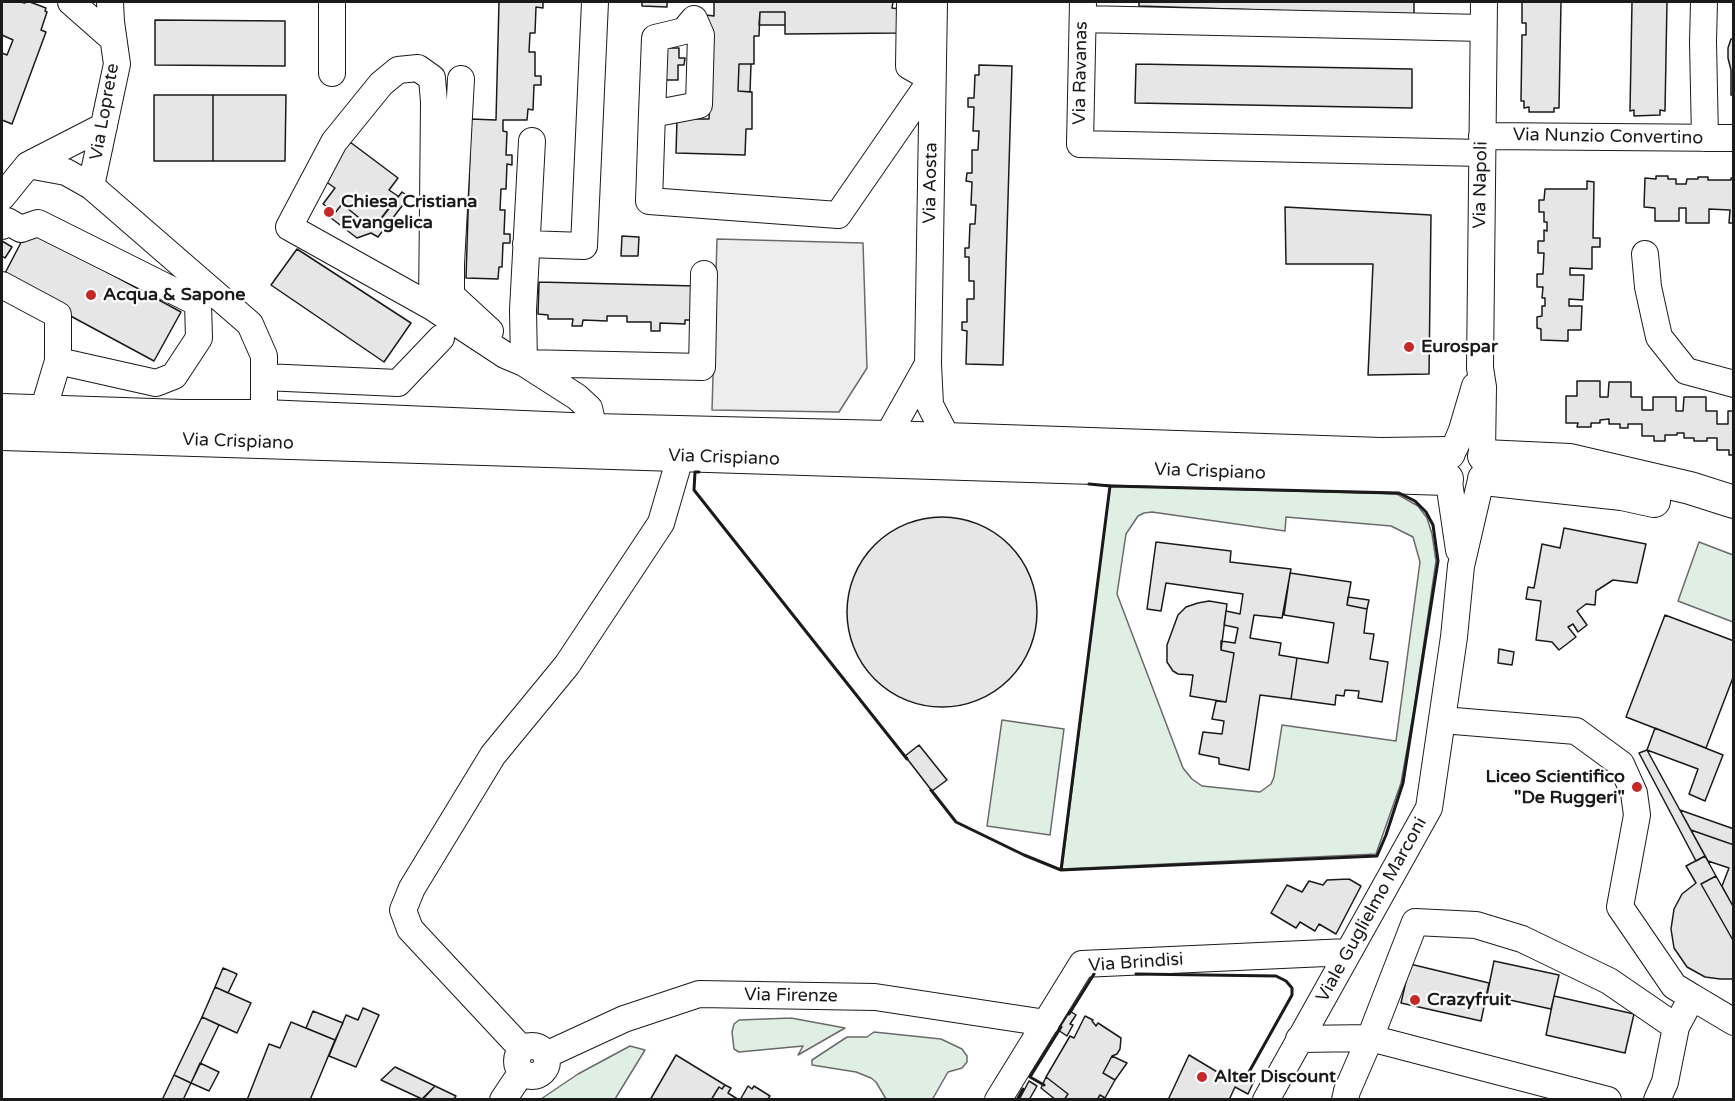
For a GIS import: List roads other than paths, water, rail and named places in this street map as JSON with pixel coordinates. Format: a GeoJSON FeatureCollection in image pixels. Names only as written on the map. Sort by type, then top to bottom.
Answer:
{"type":"FeatureCollection","features":[{"type":"Feature","properties":{"kind":"main road","name":"Via Crispiano"},"geometry":{"type":"LineString","coordinates":[[2,410],[183,416],[264,416],[594,430],[1369,453],[1622,494],[1734,520]]}},
{"type":"Feature","properties":{"kind":"main road","name":"Via Crispiano"},"geometry":{"type":"LineString","coordinates":[[2,434],[678,456],[1466,467],[1570,460],[1690,488],[1734,502]]}},
{"type":"Feature","properties":{"kind":"street"},"geometry":{"type":"LineString","coordinates":[[71,2],[113,39]]}},
{"type":"Feature","properties":{"kind":"street","name":"Via Loprete"},"geometry":{"type":"LineString","coordinates":[[91,186],[117,64],[110,2]]}},
{"type":"Feature","properties":{"kind":"street"},"geometry":{"type":"LineString","coordinates":[[332,74],[333,2]]}},
{"type":"Feature","properties":{"kind":"street"},"geometry":{"type":"LineString","coordinates":[[526,244],[584,246],[595,2]]}},
{"type":"Feature","properties":{"kind":"street"},"geometry":{"type":"LineString","coordinates":[[652,114],[649,201],[838,215],[932,79],[909,66],[910,2]]}},
{"type":"Feature","properties":{"kind":"street","name":"Via Aosta"},"geometry":{"type":"LineString","coordinates":[[934,2],[928,364],[930,405],[948,440]]}},
{"type":"Feature","properties":{"kind":"street","name":"Via Napoli"},"geometry":{"type":"LineString","coordinates":[[1466,467],[1462,430],[1480,368],[1484,2]]}},
{"type":"Feature","properties":{"kind":"street"},"geometry":{"type":"LineString","coordinates":[[1704,2],[1704,138]]}},
{"type":"Feature","properties":{"kind":"street"},"geometry":{"type":"LineString","coordinates":[[1083,10],[1483,28]]}},
{"type":"Feature","properties":{"kind":"street","name":"Via Ravanas"},"geometry":{"type":"LineString","coordinates":[[1080,144],[1083,10]]}},
{"type":"Feature","properties":{"kind":"street"},"geometry":{"type":"LineString","coordinates":[[432,307],[434,102],[432,78],[418,68],[398,70],[381,84],[334,142],[289,227],[432,307],[505,356],[524,363],[702,367],[704,274]]}},
{"type":"Feature","properties":{"kind":"street"},"geometry":{"type":"LineString","coordinates":[[461,79],[451,295],[524,363],[578,397],[589,408],[594,430]]}},
{"type":"Feature","properties":{"kind":"street"},"geometry":{"type":"LineString","coordinates":[[2,197],[28,165],[104,126]]}},
{"type":"Feature","properties":{"kind":"street","name":"Via Nunzio Convertino"},"geometry":{"type":"LineString","coordinates":[[1080,144],[1482,144],[1734,138]]}},
{"type":"Feature","properties":{"kind":"street"},"geometry":{"type":"LineString","coordinates":[[524,363],[523,310],[532,141]]}},
{"type":"Feature","properties":{"kind":"street","name":"Via Crispiano"},"geometry":{"type":"LineString","coordinates":[[28,165],[66,172],[91,186],[250,324],[264,356],[264,416]]}},
{"type":"Feature","properties":{"kind":"street"},"geometry":{"type":"LineString","coordinates":[[2,226],[7,221],[21,229],[38,223],[198,303],[200,338],[174,376],[156,383],[58,361]]}},
{"type":"Feature","properties":{"kind":"street"},"geometry":{"type":"LineString","coordinates":[[1645,254],[1648,287],[1659,338],[1686,371],[1734,384]]}},
{"type":"Feature","properties":{"kind":"street"},"geometry":{"type":"LineString","coordinates":[[2,285],[58,315],[58,361],[43,411]]}},
{"type":"Feature","properties":{"kind":"street"},"geometry":{"type":"LineString","coordinates":[[264,377],[398,383],[441,338]]}},
{"type":"Feature","properties":{"kind":"street"},"geometry":{"type":"LineString","coordinates":[[887,437],[928,364]]}},
{"type":"Feature","properties":{"kind":"street"},"geometry":{"type":"LineString","coordinates":[[503,1100],[530,1059],[410,929],[403,910],[412,888],[493,755],[567,665],[662,522],[677,468],[678,456]]}},
{"type":"Feature","properties":{"kind":"street","name":"Viale Guglielmo Marconi"},"geometry":{"type":"LineString","coordinates":[[1266,1100],[1429,808],[1454,637],[1461,566],[1466,467]]}},
{"type":"Feature","properties":{"kind":"street"},"geometry":{"type":"LineString","coordinates":[[1442,720],[1576,731],[1621,764],[1634,793],[1636,815],[1620,907],[1674,986],[1734,1022]]}},
{"type":"Feature","properties":{"kind":"street"},"geometry":{"type":"LineString","coordinates":[[1345,1100],[1415,922],[1476,926],[1522,939],[1609,981],[1676,1027]]}},
{"type":"Feature","properties":{"kind":"street","name":"Via Brindisi"},"geometry":{"type":"LineString","coordinates":[[998,1100],[1082,964],[1348,952]]}},
{"type":"Feature","properties":{"kind":"street","name":"Via Firenze"},"geometry":{"type":"LineString","coordinates":[[530,1059],[624,1018],[699,994],[875,997],[1046,1023]]}},
{"type":"Feature","properties":{"kind":"street"},"geometry":{"type":"LineString","coordinates":[[1657,1100],[1665,1082],[1676,1027],[1692,997]]}},
{"type":"Feature","properties":{"kind":"street"},"geometry":{"type":"LineString","coordinates":[[1299,1039],[1370,1038],[1608,1100]]}},
{"type":"Feature","properties":{"kind":"place","name":"Chiesa Cristiana Evangelica"},"geometry":{"type":"Point","coordinates":[329,212]}},
{"type":"Feature","properties":{"kind":"place","name":"Acqua & Sapone"},"geometry":{"type":"Point","coordinates":[91,295]}},
{"type":"Feature","properties":{"kind":"place","name":"Eurospar"},"geometry":{"type":"Point","coordinates":[1409,347]}},
{"type":"Feature","properties":{"kind":"place","name":"Liceo Scientifico \"De Ruggeri\""},"geometry":{"type":"Point","coordinates":[1637,787]}},
{"type":"Feature","properties":{"kind":"place","name":"Crazyfruit"},"geometry":{"type":"Point","coordinates":[1415,1000]}},
{"type":"Feature","properties":{"kind":"place","name":"Alter Discount"},"geometry":{"type":"Point","coordinates":[1202,1077]}}]}
